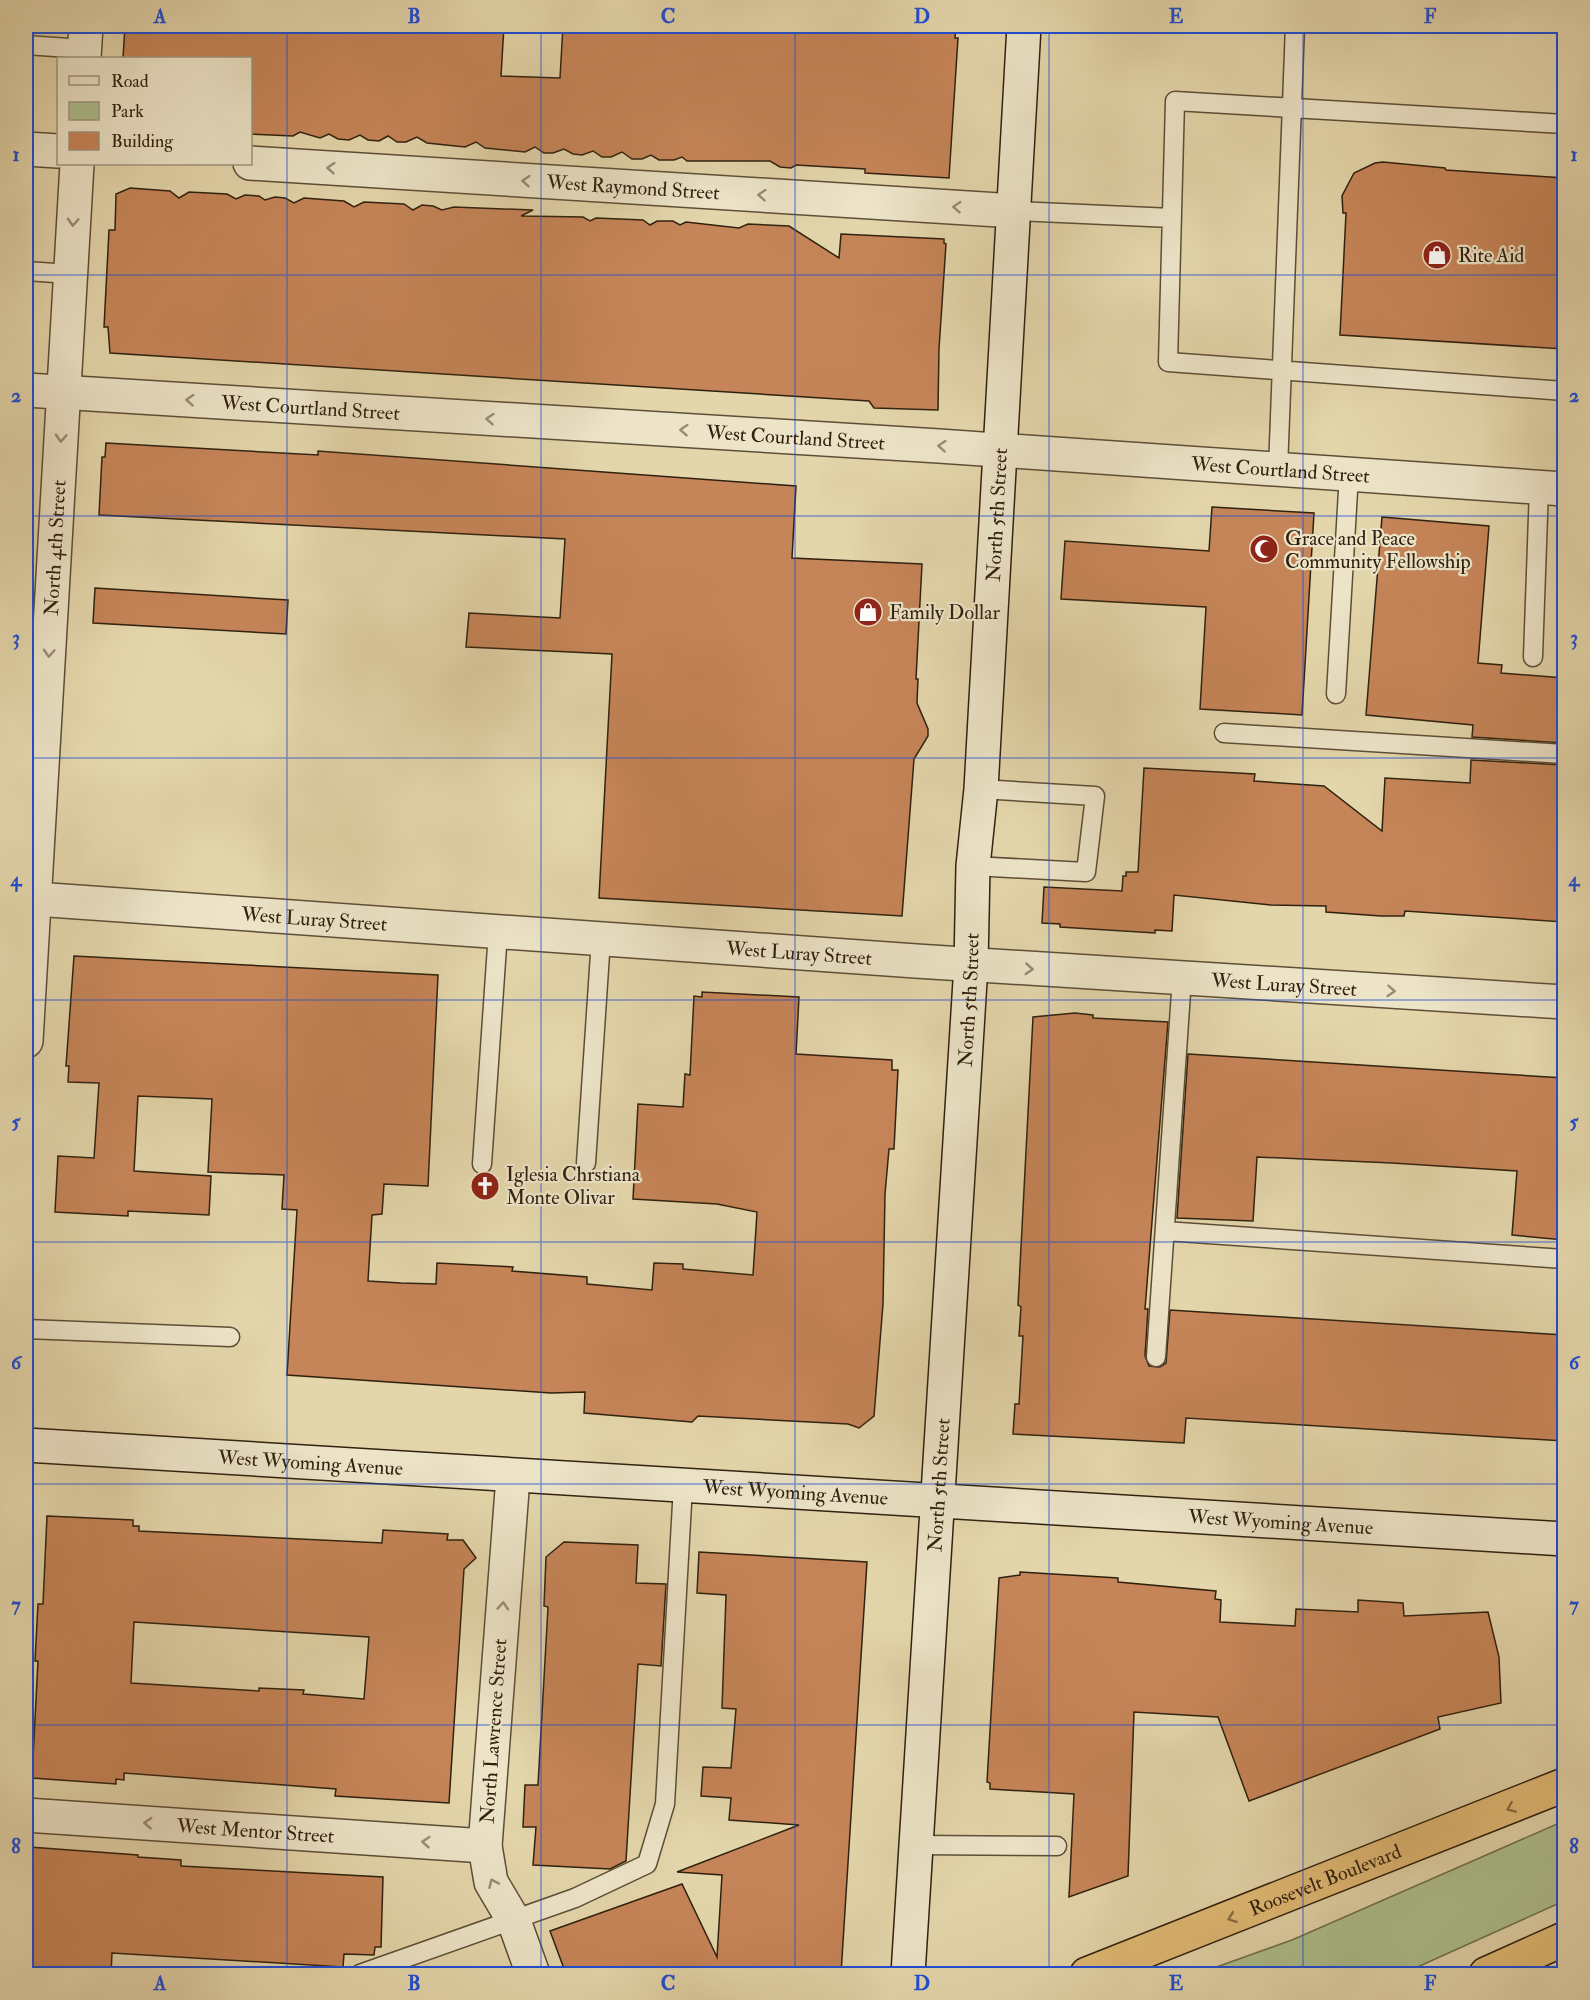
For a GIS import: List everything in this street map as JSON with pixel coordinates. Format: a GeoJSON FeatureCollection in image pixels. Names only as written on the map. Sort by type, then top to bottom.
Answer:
{"type":"FeatureCollection","features":[{"type":"Feature","properties":{"kind":"highway","name":"Roosevelt Boulevard"},"geometry":{"type":"LineString","coordinates":[[1087,1974],[1564,1785]]}},
{"type":"Feature","properties":{"kind":"highway"},"geometry":{"type":"LineString","coordinates":[[1486,1974],[1564,1939]]}},
{"type":"Feature","properties":{"kind":"street","name":"North 5th Street"},"geometry":{"type":"LineString","coordinates":[[908,1974],[971,965],[973,866],[981,789],[1024,26]]}},
{"type":"Feature","properties":{"kind":"street"},"geometry":{"type":"LineString","coordinates":[[26,149],[57,152]]}},
{"type":"Feature","properties":{"kind":"street","name":"West Raymond Street"},"geometry":{"type":"LineString","coordinates":[[252,164],[1015,211]]}},
{"type":"Feature","properties":{"kind":"street","name":"North 4th Street"},"geometry":{"type":"LineString","coordinates":[[26,1041],[77,165]]}},
{"type":"Feature","properties":{"kind":"street","name":"West Courtland Street"},"geometry":{"type":"LineString","coordinates":[[26,390],[1000,450],[1552,488]]}},
{"type":"Feature","properties":{"kind":"street","name":"West Luray Street"},"geometry":{"type":"LineString","coordinates":[[35,899],[971,965],[1564,1002]]}},
{"type":"Feature","properties":{"kind":"street","name":"West Wyoming Avenue"},"geometry":{"type":"LineString","coordinates":[[26,1445],[513,1477],[938,1500],[1564,1539]]}},
{"type":"Feature","properties":{"kind":"street","name":"North Lawrence Street"},"geometry":{"type":"LineString","coordinates":[[513,1477],[484,1846],[491,1882],[514,1921],[533,1974]]}},
{"type":"Feature","properties":{"kind":"street","name":"West Mentor Street"},"geometry":{"type":"LineString","coordinates":[[26,1815],[484,1846]]}},
{"type":"Feature","properties":{"kind":"lane"},"geometry":{"type":"LineString","coordinates":[[1278,469],[1294,26]]}},
{"type":"Feature","properties":{"kind":"lane"},"geometry":{"type":"LineString","coordinates":[[26,45],[85,44]]}},
{"type":"Feature","properties":{"kind":"lane"},"geometry":{"type":"LineString","coordinates":[[1564,124],[1175,101],[1168,362],[1564,392]]}},
{"type":"Feature","properties":{"kind":"lane"},"geometry":{"type":"LineString","coordinates":[[1015,211],[1172,218]]}},
{"type":"Feature","properties":{"kind":"lane"},"geometry":{"type":"LineString","coordinates":[[26,271],[70,274]]}},
{"type":"Feature","properties":{"kind":"lane"},"geometry":{"type":"LineString","coordinates":[[1336,694],[1349,474]]}},
{"type":"Feature","properties":{"kind":"lane"},"geometry":{"type":"LineString","coordinates":[[1533,657],[1552,488]]}},
{"type":"Feature","properties":{"kind":"lane"},"geometry":{"type":"LineString","coordinates":[[1224,733],[1564,754]]}},
{"type":"Feature","properties":{"kind":"lane"},"geometry":{"type":"LineString","coordinates":[[973,866],[1086,872],[1095,796],[981,789]]}},
{"type":"Feature","properties":{"kind":"lane"},"geometry":{"type":"LineString","coordinates":[[482,1164],[498,932]]}},
{"type":"Feature","properties":{"kind":"lane"},"geometry":{"type":"LineString","coordinates":[[586,1163],[601,939]]}},
{"type":"Feature","properties":{"kind":"lane"},"geometry":{"type":"LineString","coordinates":[[1156,1356],[1182,978]]}},
{"type":"Feature","properties":{"kind":"lane"},"geometry":{"type":"LineString","coordinates":[[1165,1231],[1564,1259]]}},
{"type":"Feature","properties":{"kind":"lane"},"geometry":{"type":"LineString","coordinates":[[26,1329],[230,1337]]}},
{"type":"Feature","properties":{"kind":"lane"},"geometry":{"type":"LineString","coordinates":[[360,1974],[575,1898],[647,1864],[665,1804],[682,1486]]}},
{"type":"Feature","properties":{"kind":"lane"},"geometry":{"type":"LineString","coordinates":[[916,1845],[1057,1846]]}},
{"type":"Feature","properties":{"kind":"green space"},"geometry":{"type":"Polygon","coordinates":[[[1564,1821],[1564,1901],[1402,1974],[1197,1974],[1292,1940],[1564,1821]]]}},
{"type":"Feature","properties":{"kind":"building"},"geometry":{"type":"Polygon","coordinates":[[[125,26],[504,26],[501,76],[560,78],[563,26],[956,26],[955,38],[958,38],[949,178],[865,173],[865,169],[796,165],[791,168],[780,167],[770,161],[687,161],[682,157],[674,160],[659,160],[651,155],[642,159],[632,159],[622,152],[611,157],[602,157],[593,151],[582,155],[573,154],[564,149],[544,153],[535,147],[525,152],[485,148],[476,142],[465,147],[427,143],[417,137],[406,142],[397,142],[388,136],[379,141],[368,140],[360,135],[349,140],[338,139],[329,134],[320,138],[300,132],[293,136],[252,134],[252,57],[123,57],[125,26]]]}},
{"type":"Feature","properties":{"kind":"building"},"geometry":{"type":"Polygon","coordinates":[[[1375,163],[1445,168],[1446,170],[1564,178],[1564,349],[1340,335],[1346,213],[1343,213],[1342,196],[1354,173],[1375,163]]]}},
{"type":"Feature","properties":{"kind":"building"},"geometry":{"type":"Polygon","coordinates":[[[130,188],[170,191],[179,198],[189,192],[227,194],[236,199],[245,195],[259,196],[265,200],[275,197],[285,198],[294,203],[304,198],[344,201],[354,207],[364,202],[404,204],[413,210],[422,205],[442,210],[454,207],[533,210],[521,216],[583,217],[590,221],[596,218],[643,220],[650,225],[657,221],[673,221],[680,225],[686,222],[739,228],[748,224],[789,226],[839,258],[841,234],[944,239],[946,244],[939,349],[938,410],[874,408],[869,401],[110,353],[108,327],[104,327],[109,230],[115,230],[116,194],[130,188]]]}},
{"type":"Feature","properties":{"kind":"building"},"geometry":{"type":"Polygon","coordinates":[[[106,443],[318,455],[318,451],[796,486],[792,558],[922,564],[916,679],[918,679],[917,703],[928,729],[928,736],[914,759],[902,916],[599,898],[612,654],[466,647],[469,613],[560,618],[565,539],[99,515],[102,457],[105,457],[106,443]]]}},
{"type":"Feature","properties":{"kind":"building"},"geometry":{"type":"Polygon","coordinates":[[[1212,507],[1314,513],[1302,715],[1200,709],[1206,607],[1061,599],[1065,541],[1209,551],[1212,507]]]}},
{"type":"Feature","properties":{"kind":"building"},"geometry":{"type":"Polygon","coordinates":[[[1382,517],[1489,526],[1478,663],[1502,665],[1501,673],[1564,678],[1564,743],[1472,737],[1473,725],[1366,715],[1382,517]]]}},
{"type":"Feature","properties":{"kind":"building"},"geometry":{"type":"Polygon","coordinates":[[[95,588],[288,600],[286,634],[93,623],[95,588]]]}},
{"type":"Feature","properties":{"kind":"building"},"geometry":{"type":"Polygon","coordinates":[[[1471,760],[1564,765],[1564,922],[1405,911],[1404,916],[1381,916],[1326,912],[1326,906],[1271,905],[1174,895],[1172,931],[1155,930],[1155,933],[1060,927],[1060,924],[1042,923],[1044,887],[1122,891],[1123,876],[1126,876],[1126,872],[1138,872],[1144,768],[1255,774],[1254,781],[1324,786],[1382,831],[1385,778],[1470,783],[1471,760]]]}},
{"type":"Feature","properties":{"kind":"building"},"geometry":{"type":"Polygon","coordinates":[[[74,956],[438,975],[428,1186],[384,1184],[382,1214],[372,1215],[368,1281],[401,1283],[436,1284],[437,1263],[513,1267],[512,1271],[587,1277],[587,1284],[652,1290],[654,1263],[683,1264],[683,1269],[753,1275],[757,1212],[717,1204],[633,1199],[638,1104],[683,1107],[685,1074],[690,1075],[694,996],[702,997],[702,992],[799,997],[796,1054],[892,1060],[892,1070],[898,1070],[894,1149],[889,1149],[885,1194],[883,1304],[874,1416],[859,1428],[848,1424],[698,1416],[692,1422],[584,1413],[585,1392],[551,1393],[287,1375],[297,1210],[282,1209],[284,1175],[208,1172],[212,1099],[138,1096],[134,1171],[211,1176],[209,1215],[128,1211],[128,1216],[55,1212],[58,1156],[94,1158],[99,1083],[68,1082],[69,1066],[66,1066],[74,956]]]}},
{"type":"Feature","properties":{"kind":"building"},"geometry":{"type":"Polygon","coordinates":[[[1075,1013],[1093,1015],[1093,1018],[1168,1022],[1145,1309],[1148,1309],[1145,1356],[1149,1366],[1160,1367],[1166,1363],[1170,1310],[1564,1335],[1564,1441],[1186,1418],[1184,1443],[1013,1434],[1015,1404],[1019,1404],[1023,1336],[1019,1336],[1021,1307],[1018,1305],[1033,1017],[1075,1013]]]}},
{"type":"Feature","properties":{"kind":"building"},"geometry":{"type":"Polygon","coordinates":[[[1188,1054],[1564,1078],[1564,1240],[1512,1235],[1517,1171],[1392,1163],[1257,1157],[1253,1221],[1177,1218],[1188,1054]]]}},
{"type":"Feature","properties":{"kind":"building"},"geometry":{"type":"Polygon","coordinates":[[[47,1516],[133,1520],[133,1526],[139,1526],[139,1531],[382,1543],[383,1530],[448,1534],[447,1540],[463,1540],[476,1558],[464,1569],[449,1803],[335,1796],[336,1789],[124,1773],[124,1780],[116,1779],[116,1784],[32,1778],[38,1661],[35,1661],[38,1604],[43,1604],[47,1516]],[[134,1622],[131,1683],[259,1691],[259,1688],[304,1690],[303,1694],[364,1699],[369,1637],[134,1622]]]}},
{"type":"Feature","properties":{"kind":"building"},"geometry":{"type":"Polygon","coordinates":[[[564,1542],[638,1545],[636,1583],[666,1584],[661,1666],[638,1664],[626,1861],[610,1869],[533,1865],[536,1827],[523,1827],[525,1785],[538,1785],[548,1607],[544,1606],[546,1557],[564,1542]]]}},
{"type":"Feature","properties":{"kind":"building"},"geometry":{"type":"Polygon","coordinates":[[[699,1552],[867,1562],[841,1974],[566,1974],[550,1931],[682,1884],[717,1957],[722,1875],[677,1872],[799,1825],[729,1820],[731,1798],[701,1796],[703,1767],[731,1768],[736,1709],[722,1708],[726,1595],[697,1593],[699,1552]]]}},
{"type":"Feature","properties":{"kind":"building"},"geometry":{"type":"Polygon","coordinates":[[[1020,1572],[1118,1578],[1118,1582],[1216,1591],[1215,1599],[1221,1600],[1220,1622],[1295,1626],[1296,1609],[1358,1612],[1358,1600],[1403,1603],[1404,1616],[1488,1612],[1499,1657],[1501,1703],[1438,1717],[1440,1729],[1249,1801],[1218,1717],[1134,1712],[1128,1876],[1069,1897],[1074,1794],[990,1789],[990,1783],[987,1782],[999,1578],[1020,1575],[1020,1572]]]}},
{"type":"Feature","properties":{"kind":"building"},"geometry":{"type":"Polygon","coordinates":[[[29,1847],[181,1860],[181,1866],[383,1877],[381,1947],[375,1947],[374,1955],[344,1954],[343,1967],[112,1953],[111,1974],[26,1974],[26,1885],[29,1847]]]}},
{"type":"Feature","properties":{"kind":"place","name":"Rite Aid"},"geometry":{"type":"Point","coordinates":[1437,255]}},
{"type":"Feature","properties":{"kind":"place","name":"Grace and Peace Community Fellowship"},"geometry":{"type":"Point","coordinates":[1264,549]}},
{"type":"Feature","properties":{"kind":"place","name":"Family Dollar"},"geometry":{"type":"Point","coordinates":[868,612]}},
{"type":"Feature","properties":{"kind":"place","name":"Iglesia Chrstiana Monte Olivar"},"geometry":{"type":"Point","coordinates":[485,1186]}}]}
